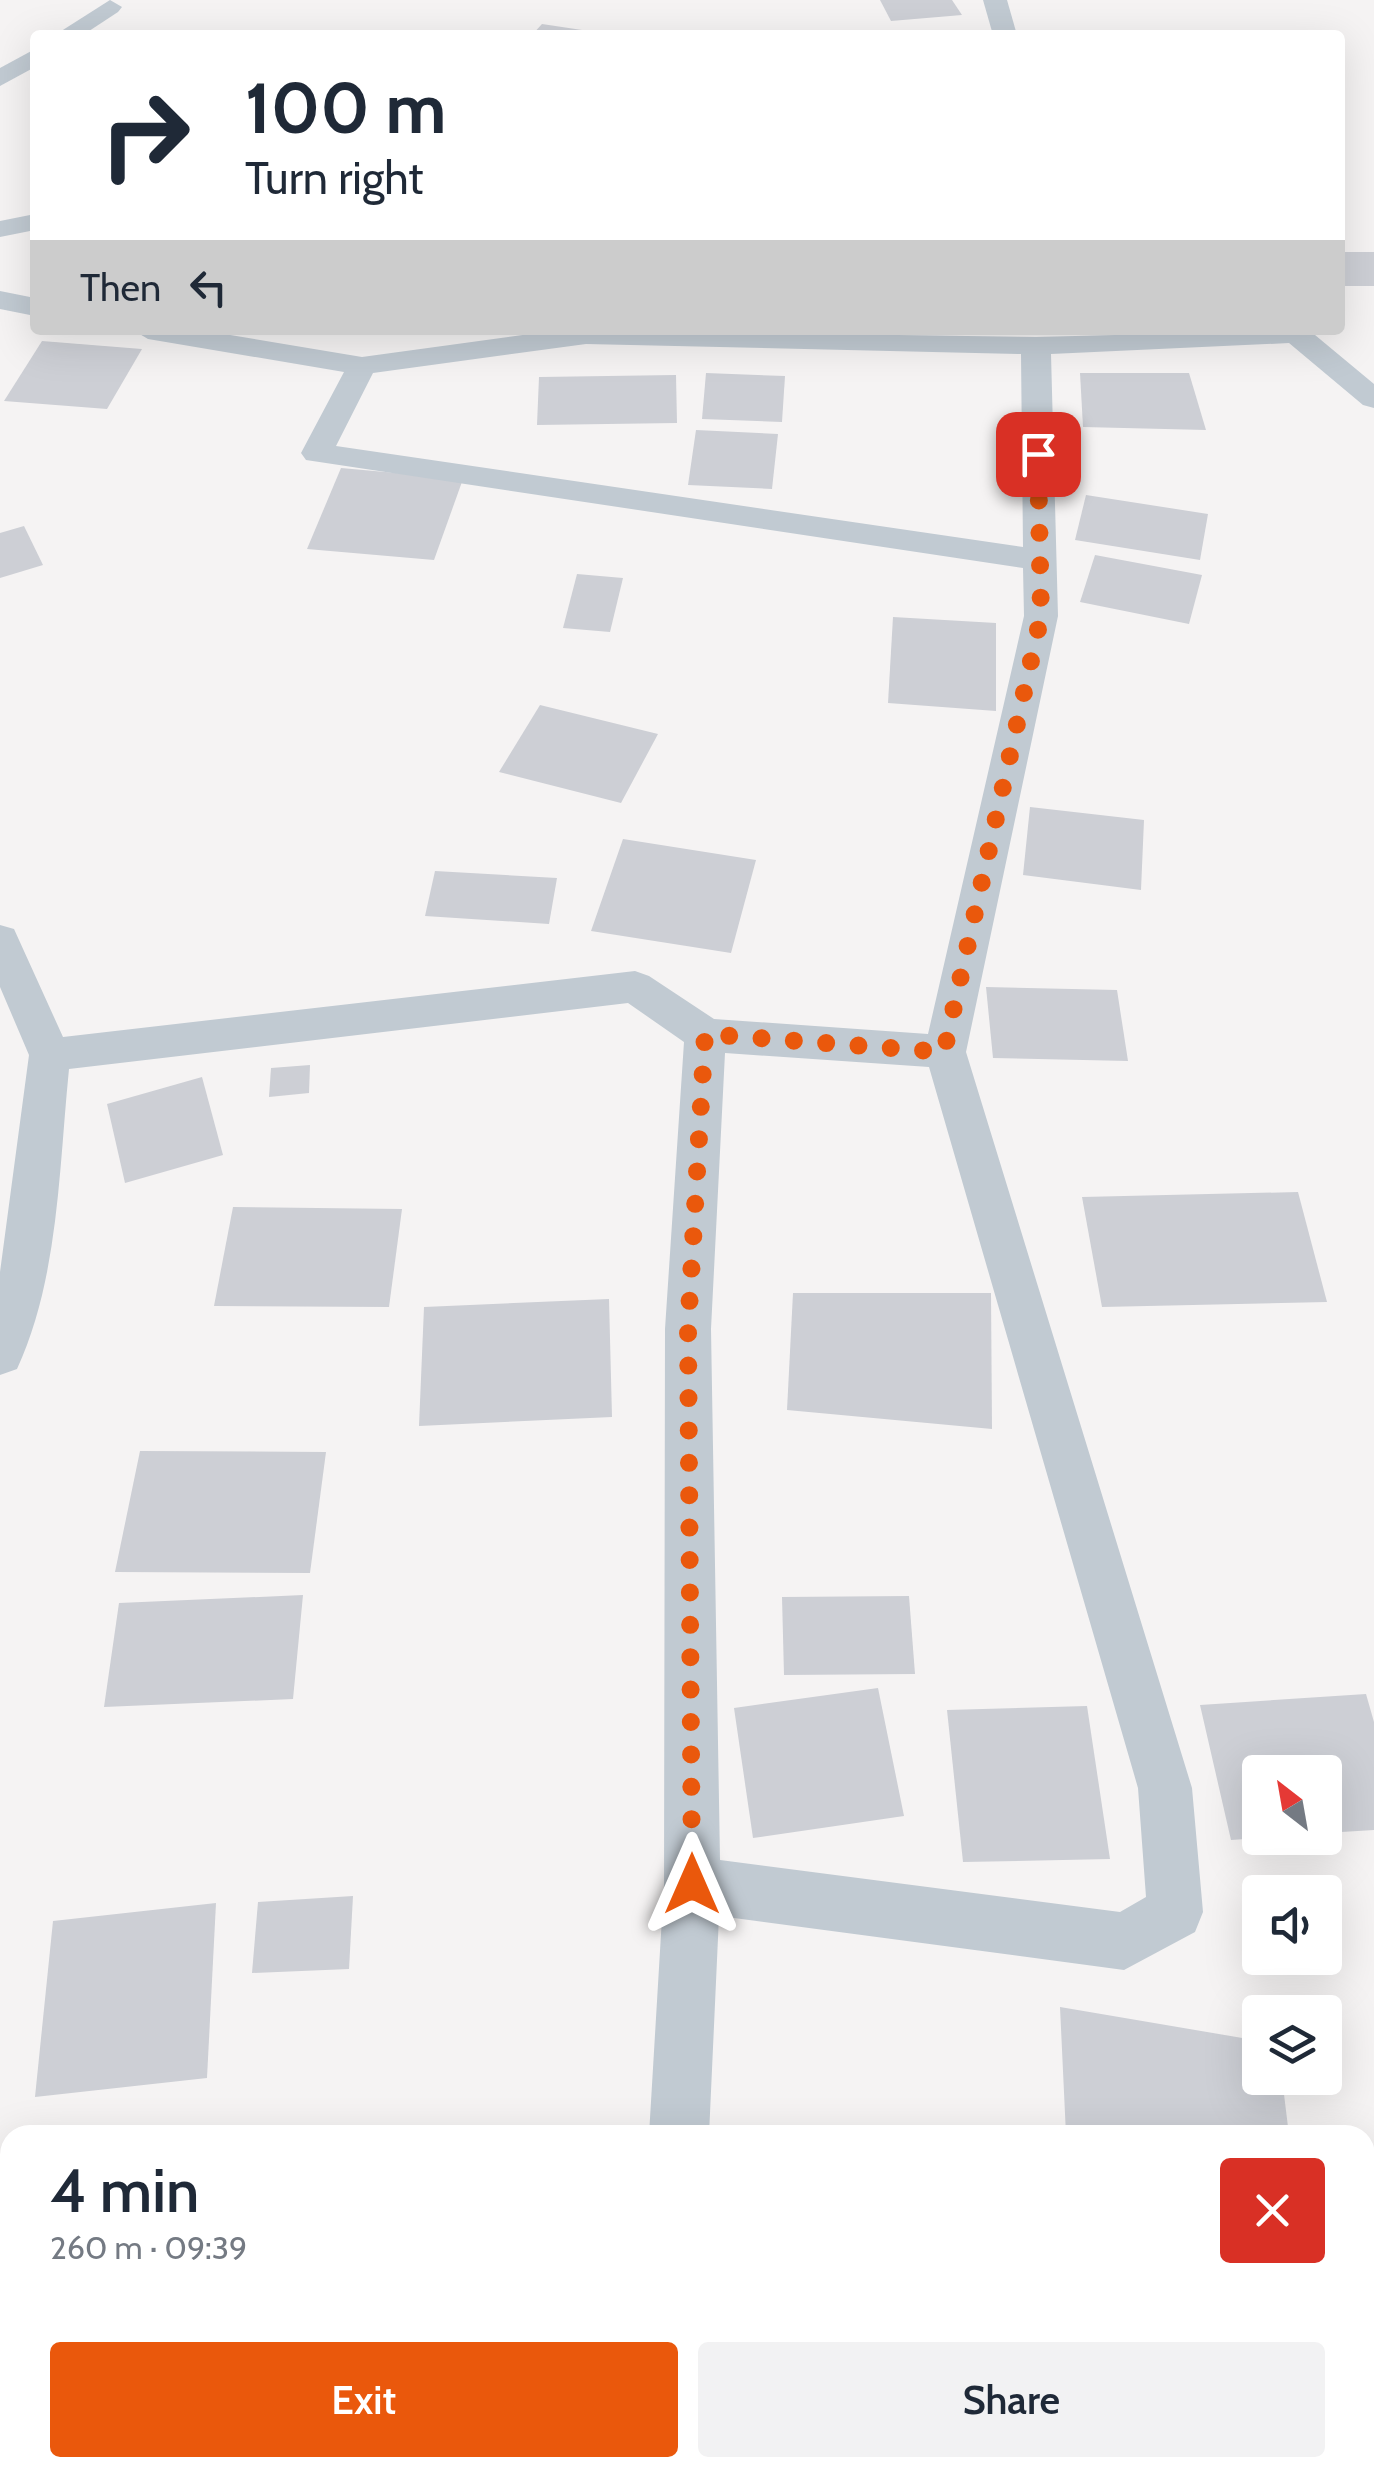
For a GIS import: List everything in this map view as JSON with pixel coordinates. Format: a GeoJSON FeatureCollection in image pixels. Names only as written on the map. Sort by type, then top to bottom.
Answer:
{"type":"FeatureCollection","features":[{"type":"Feature","properties":{"kind":"street"},"geometry":{"type":"LineString","coordinates":[[995,0],[1003,30]]}},
{"type":"Feature","properties":{"kind":"street"},"geometry":{"type":"LineString","coordinates":[[75,30],[110,7]]}},
{"type":"Feature","properties":{"kind":"street"},"geometry":{"type":"LineString","coordinates":[[0,79],[30,59]]}},
{"type":"Feature","properties":{"kind":"street"},"geometry":{"type":"LineString","coordinates":[[0,229],[30,223]]}},
{"type":"Feature","properties":{"kind":"street"},"geometry":{"type":"LineString","coordinates":[[0,300],[30,306]]}},
{"type":"Feature","properties":{"kind":"street"},"geometry":{"type":"LineString","coordinates":[[178,335],[362,366],[586,335],[1036,346],[1239,335]]}},
{"type":"Feature","properties":{"kind":"street"},"geometry":{"type":"LineString","coordinates":[[1298,335],[1374,400]]}},
{"type":"Feature","properties":{"kind":"street"},"geometry":{"type":"LineString","coordinates":[[692,1884],[1124,1941],[1175,1912],[1165,1788],[944,1052],[1041,616],[1036,346]]}},
{"type":"Feature","properties":{"kind":"street"},"geometry":{"type":"LineString","coordinates":[[362,366],[317,453],[1042,560]]}},
{"type":"Feature","properties":{"kind":"street"},"geometry":{"type":"LineString","coordinates":[[0,940],[50,1055],[26,1261],[0,1354]]}},
{"type":"Feature","properties":{"kind":"street"},"geometry":{"type":"LineString","coordinates":[[50,1055],[636,987],[705,1034],[944,1052]]}},
{"type":"Feature","properties":{"kind":"street"},"geometry":{"type":"LineString","coordinates":[[680,2125],[692,1884],[688,1328],[705,1034]]}},
{"type":"Feature","properties":{"kind":"building"},"geometry":{"type":"Polygon","coordinates":[[[880,0],[952,0],[962,15],[891,21],[880,0]]]}},
{"type":"Feature","properties":{"kind":"building"},"geometry":{"type":"Polygon","coordinates":[[[542,24],[582,30],[537,30],[542,24]]]}},
{"type":"Feature","properties":{"kind":"building"},"geometry":{"type":"Polygon","coordinates":[[[1345,252],[1374,252],[1374,286],[1345,286],[1345,252]]]}},
{"type":"Feature","properties":{"kind":"building"},"geometry":{"type":"Polygon","coordinates":[[[42,341],[142,349],[107,409],[4,401],[42,341]]]}},
{"type":"Feature","properties":{"kind":"building"},"geometry":{"type":"Polygon","coordinates":[[[706,373],[785,376],[782,422],[702,419],[706,373]]]}},
{"type":"Feature","properties":{"kind":"building"},"geometry":{"type":"Polygon","coordinates":[[[1080,373],[1189,373],[1206,430],[1083,427],[1080,373]]]}},
{"type":"Feature","properties":{"kind":"building"},"geometry":{"type":"Polygon","coordinates":[[[676,375],[677,423],[537,425],[539,377],[676,375]]]}},
{"type":"Feature","properties":{"kind":"building"},"geometry":{"type":"Polygon","coordinates":[[[696,430],[778,434],[772,489],[688,485],[696,430]]]}},
{"type":"Feature","properties":{"kind":"building"},"geometry":{"type":"Polygon","coordinates":[[[341,468],[463,479],[434,560],[307,549],[341,468]]]}},
{"type":"Feature","properties":{"kind":"building"},"geometry":{"type":"Polygon","coordinates":[[[1086,495],[1208,514],[1200,560],[1075,540],[1086,495]]]}},
{"type":"Feature","properties":{"kind":"building"},"geometry":{"type":"Polygon","coordinates":[[[24,526],[43,565],[0,578],[0,533],[24,526]]]}},
{"type":"Feature","properties":{"kind":"building"},"geometry":{"type":"Polygon","coordinates":[[[1095,555],[1202,575],[1189,624],[1080,602],[1095,555]]]}},
{"type":"Feature","properties":{"kind":"building"},"geometry":{"type":"Polygon","coordinates":[[[577,574],[623,578],[610,632],[563,628],[577,574]]]}},
{"type":"Feature","properties":{"kind":"building"},"geometry":{"type":"Polygon","coordinates":[[[893,617],[996,623],[996,711],[888,703],[893,617]]]}},
{"type":"Feature","properties":{"kind":"building"},"geometry":{"type":"Polygon","coordinates":[[[540,705],[658,734],[621,803],[499,772],[540,705]]]}},
{"type":"Feature","properties":{"kind":"building"},"geometry":{"type":"Polygon","coordinates":[[[1030,807],[1144,820],[1141,890],[1023,875],[1030,807]]]}},
{"type":"Feature","properties":{"kind":"building"},"geometry":{"type":"Polygon","coordinates":[[[623,839],[756,860],[731,953],[591,931],[623,839]]]}},
{"type":"Feature","properties":{"kind":"building"},"geometry":{"type":"Polygon","coordinates":[[[435,871],[557,878],[549,924],[425,916],[435,871]]]}},
{"type":"Feature","properties":{"kind":"building"},"geometry":{"type":"Polygon","coordinates":[[[986,987],[1117,990],[1128,1061],[993,1058],[986,987]]]}},
{"type":"Feature","properties":{"kind":"building"},"geometry":{"type":"Polygon","coordinates":[[[310,1065],[309,1093],[269,1097],[271,1068],[310,1065]]]}},
{"type":"Feature","properties":{"kind":"building"},"geometry":{"type":"Polygon","coordinates":[[[202,1077],[223,1155],[125,1183],[107,1104],[202,1077]]]}},
{"type":"Feature","properties":{"kind":"building"},"geometry":{"type":"Polygon","coordinates":[[[1298,1192],[1327,1302],[1102,1307],[1082,1197],[1298,1192]]]}},
{"type":"Feature","properties":{"kind":"building"},"geometry":{"type":"Polygon","coordinates":[[[233,1207],[402,1209],[389,1307],[214,1306],[233,1207]]]}},
{"type":"Feature","properties":{"kind":"building"},"geometry":{"type":"Polygon","coordinates":[[[793,1293],[991,1293],[992,1429],[787,1410],[793,1293]]]}},
{"type":"Feature","properties":{"kind":"building"},"geometry":{"type":"Polygon","coordinates":[[[609,1299],[612,1417],[419,1426],[424,1307],[609,1299]]]}},
{"type":"Feature","properties":{"kind":"building"},"geometry":{"type":"Polygon","coordinates":[[[140,1451],[326,1452],[310,1573],[115,1572],[140,1451]]]}},
{"type":"Feature","properties":{"kind":"building"},"geometry":{"type":"Polygon","coordinates":[[[303,1595],[293,1699],[104,1707],[119,1603],[303,1595]]]}},
{"type":"Feature","properties":{"kind":"building"},"geometry":{"type":"Polygon","coordinates":[[[909,1596],[915,1674],[784,1675],[782,1597],[909,1596]]]}},
{"type":"Feature","properties":{"kind":"building"},"geometry":{"type":"Polygon","coordinates":[[[878,1688],[904,1816],[753,1838],[734,1708],[878,1688]]]}},
{"type":"Feature","properties":{"kind":"building"},"geometry":{"type":"Polygon","coordinates":[[[1366,1694],[1374,1722],[1374,1830],[1342,1832],[1342,1755],[1242,1755],[1242,1839],[1231,1840],[1200,1705],[1366,1694]]]}},
{"type":"Feature","properties":{"kind":"building"},"geometry":{"type":"Polygon","coordinates":[[[1087,1706],[1110,1859],[963,1862],[947,1710],[1087,1706]]]}},
{"type":"Feature","properties":{"kind":"building"},"geometry":{"type":"Polygon","coordinates":[[[353,1896],[349,1969],[252,1973],[258,1902],[353,1896]]]}},
{"type":"Feature","properties":{"kind":"building"},"geometry":{"type":"Polygon","coordinates":[[[216,1903],[207,2078],[35,2097],[53,1921],[216,1903]]]}},
{"type":"Feature","properties":{"kind":"building"},"geometry":{"type":"Polygon","coordinates":[[[1060,2007],[1242,2038],[1242,2095],[1284,2095],[1288,2125],[1066,2125],[1060,2007]]]}},
{"type":"Feature","properties":{"kind":"route"},"geometry":{"type":"LineString","coordinates":[[692,1884],[688,1328],[705,1034],[806,1045],[944,1052],[1041,616],[1038,454]]}}]}
